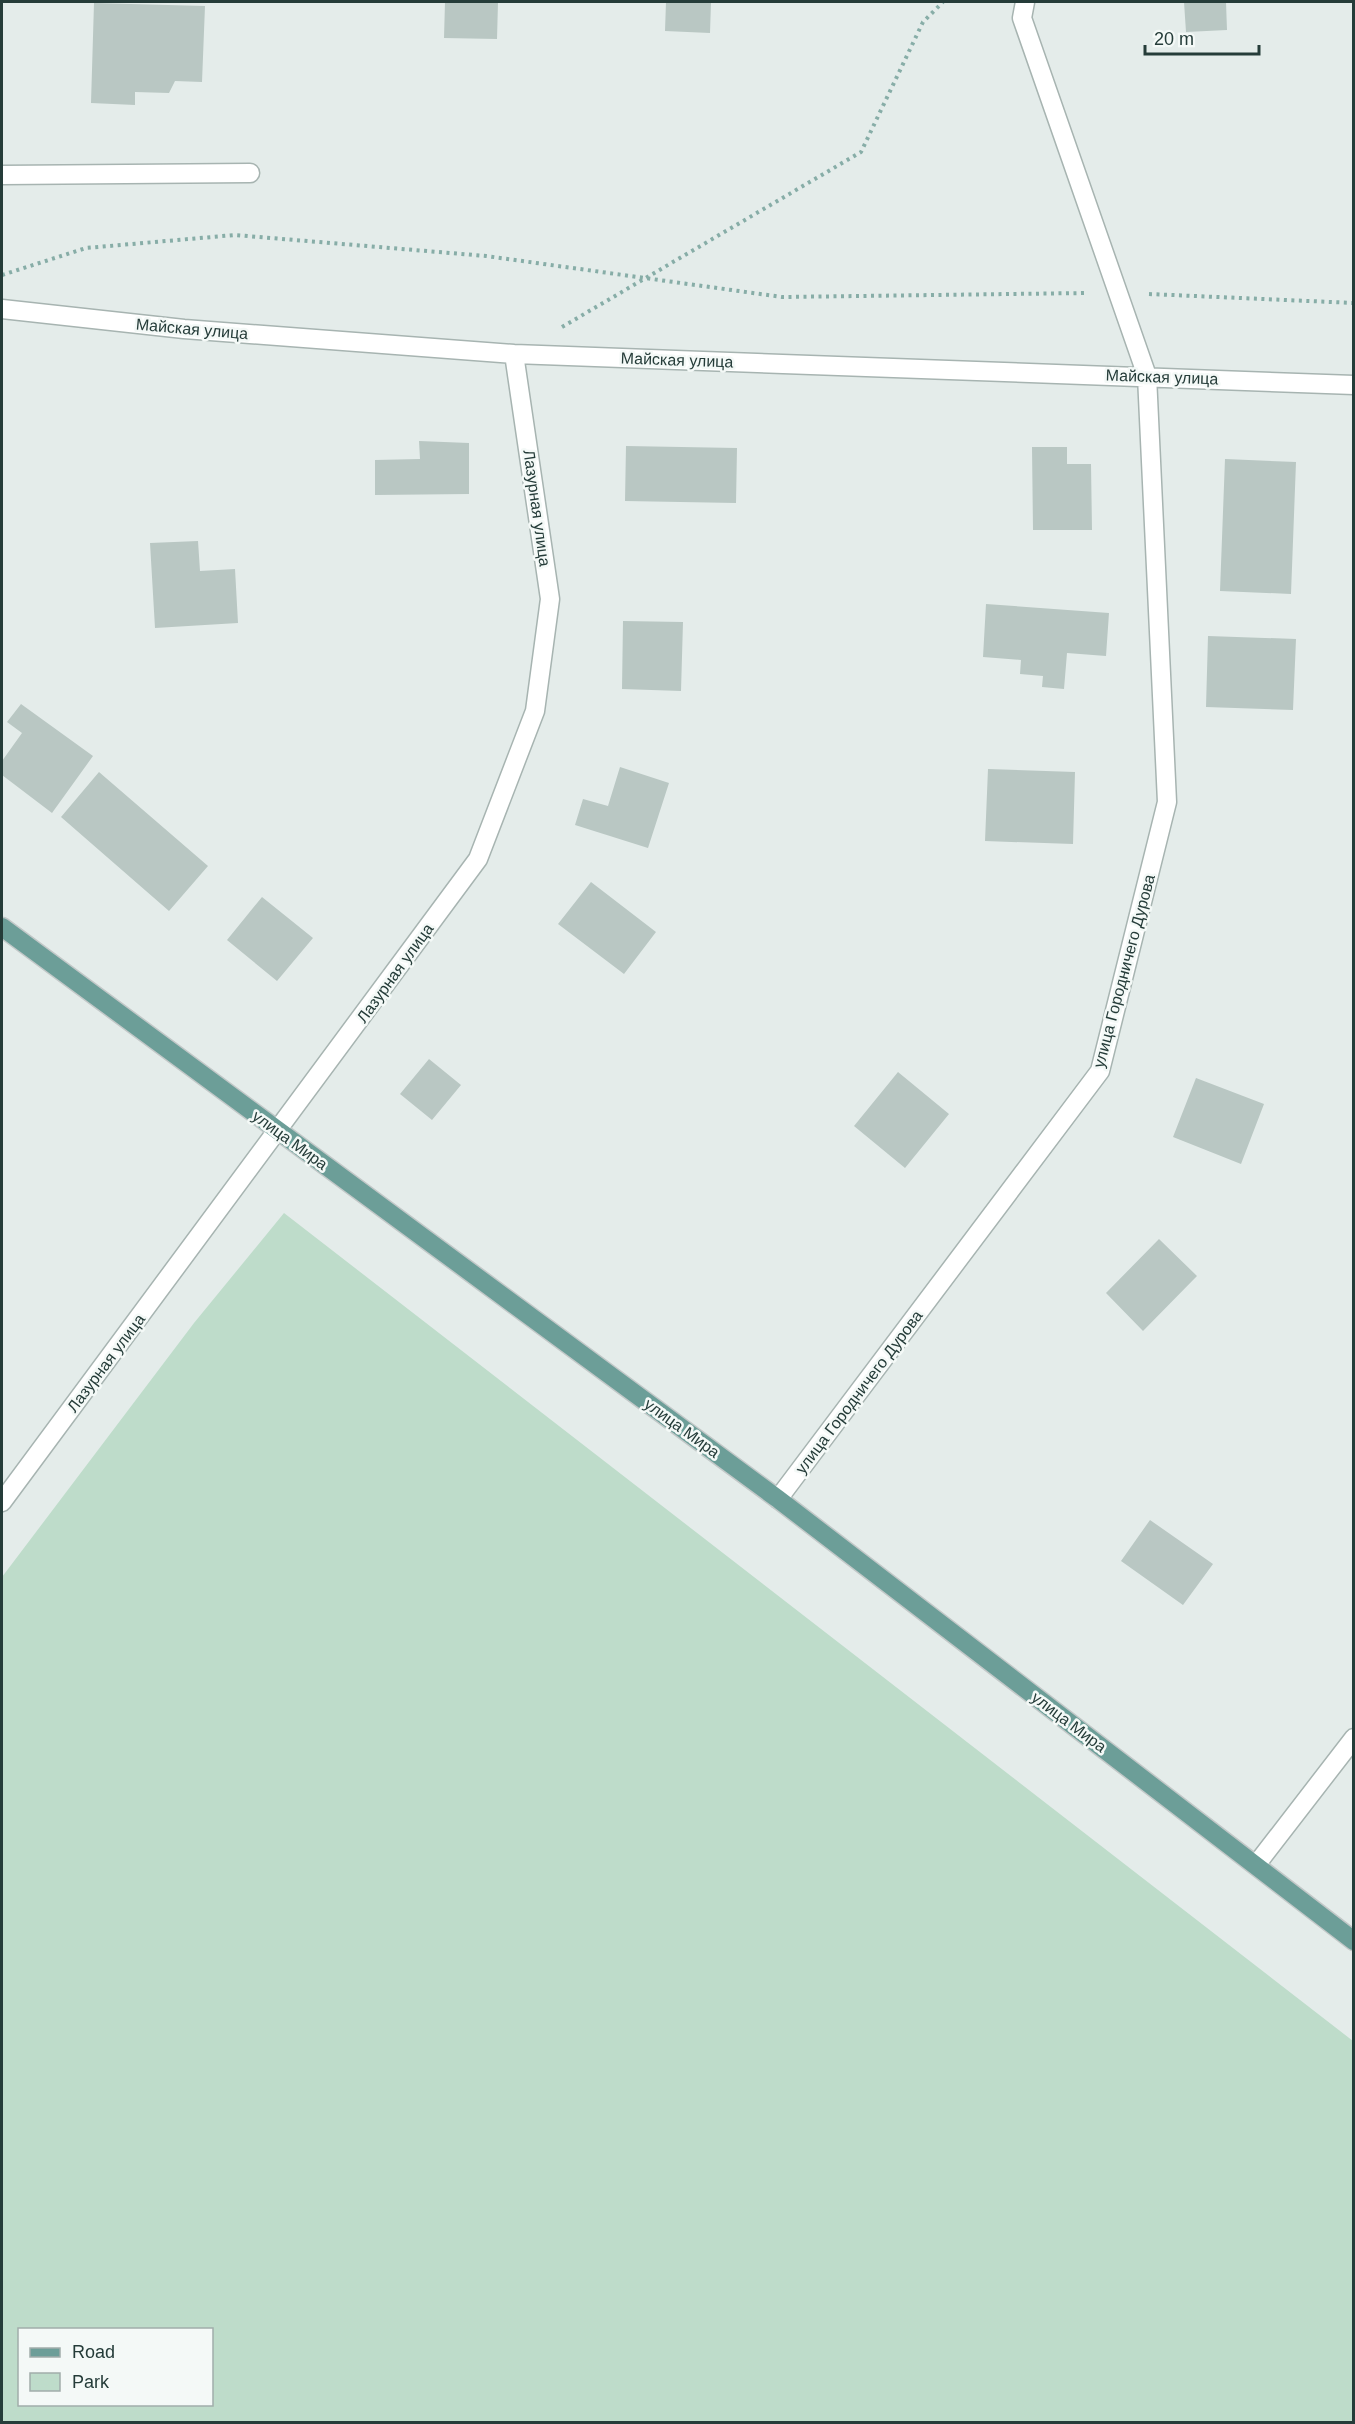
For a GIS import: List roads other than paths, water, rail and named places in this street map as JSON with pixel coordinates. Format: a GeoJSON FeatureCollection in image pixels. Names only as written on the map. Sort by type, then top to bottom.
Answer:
{"type":"FeatureCollection","features":[{"type":"Feature","properties":{"kind":"main road","name":"улица Мира"},"geometry":{"type":"LineString","coordinates":[[2,927],[778,1499],[1353,1941]]}},
{"type":"Feature","properties":{"kind":"street","name":"улица Городничего Дурова"},"geometry":{"type":"LineString","coordinates":[[778,1499],[1100,1071],[1167,802],[1147,376],[1023,18],[1025,2]]}},
{"type":"Feature","properties":{"kind":"street"},"geometry":{"type":"LineString","coordinates":[[2,175],[250,173]]}},
{"type":"Feature","properties":{"kind":"street","name":"Майская улица"},"geometry":{"type":"LineString","coordinates":[[2,309],[184,329],[514,354],[1353,385]]}},
{"type":"Feature","properties":{"kind":"street","name":"Лазурная улица"},"geometry":{"type":"LineString","coordinates":[[2,1502],[279,1132],[478,859],[534,711],[550,599],[514,354]]}},
{"type":"Feature","properties":{"kind":"street"},"geometry":{"type":"LineString","coordinates":[[1256,1865],[1353,1738]]}}]}
